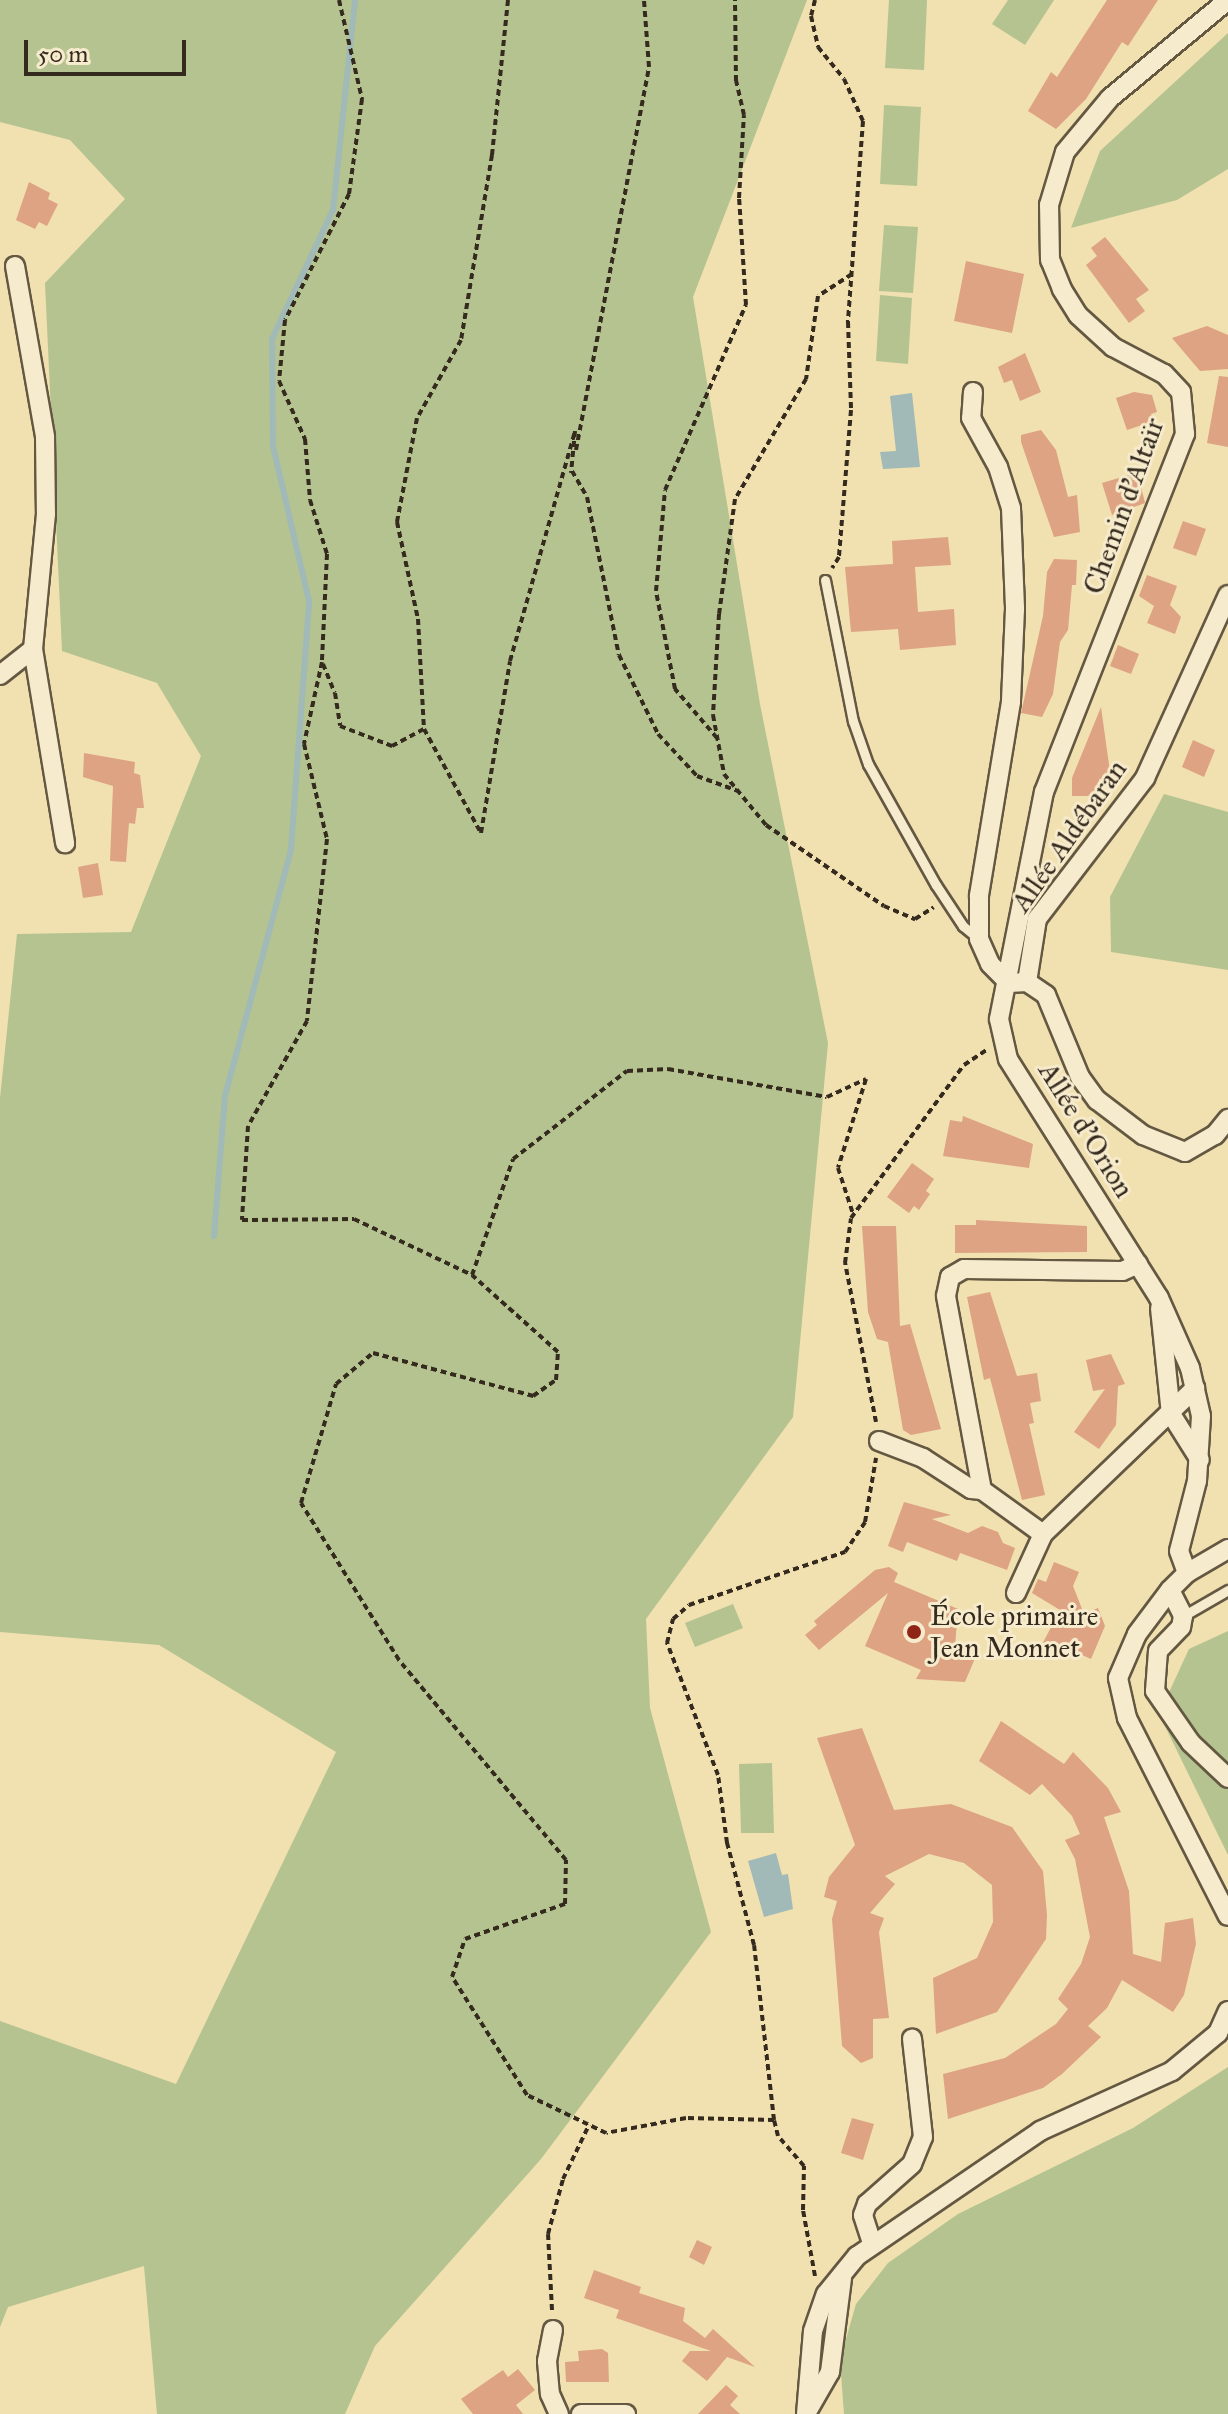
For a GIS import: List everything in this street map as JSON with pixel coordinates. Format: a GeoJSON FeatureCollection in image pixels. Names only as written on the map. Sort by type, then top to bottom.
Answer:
{"type":"FeatureCollection","features":[{"type":"Feature","properties":{"kind":"street","name":"Chemin d'Altaïr"},"geometry":{"type":"LineString","coordinates":[[1018,982],[1008,956],[1027,883],[1044,792],[1185,434],[1186,411],[1181,392],[1164,374],[1113,347],[1078,315],[1050,260],[1049,205],[1065,152],[1110,98],[1228,0]]}},
{"type":"Feature","properties":{"kind":"street"},"geometry":{"type":"LineString","coordinates":[[15,266],[45,437],[46,514],[33,649],[65,843]]}},
{"type":"Feature","properties":{"kind":"street"},"geometry":{"type":"LineString","coordinates":[[973,392],[971,418],[998,467],[1011,508],[1015,609],[1011,702],[979,896],[979,939],[990,964],[1046,995],[1080,1077],[1097,1100],[1143,1135],[1185,1152],[1215,1135],[1228,1119]]}},
{"type":"Feature","properties":{"kind":"street","name":"Allée Aldébaran"},"geometry":{"type":"LineString","coordinates":[[1018,982],[1037,919],[1145,778],[1228,595]]}},
{"type":"Feature","properties":{"kind":"street"},"geometry":{"type":"LineString","coordinates":[[0,675],[33,649]]}},
{"type":"Feature","properties":{"kind":"street"},"geometry":{"type":"LineString","coordinates":[[1027,883],[1037,897],[1053,900]]}},
{"type":"Feature","properties":{"kind":"street"},"geometry":{"type":"LineString","coordinates":[[1001,1040],[999,1019],[1018,982]]}},
{"type":"Feature","properties":{"kind":"street","name":"Allée d'Orion"},"geometry":{"type":"LineString","coordinates":[[1001,1040],[1159,1298],[1179,1337],[1201,1416],[1200,1460],[1179,1551],[1187,1573]]}},
{"type":"Feature","properties":{"kind":"street"},"geometry":{"type":"LineString","coordinates":[[982,1490],[946,1296],[950,1277],[964,1269],[1122,1271],[1138,1264]]}},
{"type":"Feature","properties":{"kind":"street","name":"Allée d'Orion"},"geometry":{"type":"LineString","coordinates":[[1159,1298],[1171,1414],[1200,1460]]}},
{"type":"Feature","properties":{"kind":"street"},"geometry":{"type":"LineString","coordinates":[[1016,1593],[1043,1534],[1195,1388]]}},
{"type":"Feature","properties":{"kind":"street"},"geometry":{"type":"LineString","coordinates":[[879,1441],[923,1458],[971,1489],[982,1490],[1043,1534]]}},
{"type":"Feature","properties":{"kind":"street"},"geometry":{"type":"LineString","coordinates":[[1228,1549],[1187,1573],[1170,1590],[1124,1657],[1119,1699],[1228,1916]]}},
{"type":"Feature","properties":{"kind":"street"},"geometry":{"type":"LineString","coordinates":[[1170,1590],[1183,1616],[1181,1627],[1158,1651],[1155,1691],[1191,1743],[1228,1778]]}},
{"type":"Feature","properties":{"kind":"street"},"geometry":{"type":"LineString","coordinates":[[806,2414],[813,2331],[826,2294],[872,2243],[1040,2131],[1172,2071],[1218,2033],[1228,2011]]}},
{"type":"Feature","properties":{"kind":"street"},"geometry":{"type":"LineString","coordinates":[[872,2243],[863,2215],[867,2204],[912,2164],[923,2137],[912,2039]]}},
{"type":"Feature","properties":{"kind":"street"},"geometry":{"type":"LineString","coordinates":[[806,2414],[830,2372],[842,2278]]}},
{"type":"Feature","properties":{"kind":"street"},"geometry":{"type":"LineString","coordinates":[[553,2330],[547,2361],[550,2394],[559,2414]]}},
{"type":"Feature","properties":{"kind":"street"},"geometry":{"type":"LineString","coordinates":[[581,2414],[626,2414]]}},
{"type":"Feature","properties":{"kind":"lane"},"geometry":{"type":"LineString","coordinates":[[825,580],[853,721],[868,764],[946,900],[963,926],[979,939]]}},
{"type":"Feature","properties":{"kind":"lane"},"geometry":{"type":"LineString","coordinates":[[1183,1616],[1228,1590]]}},
{"type":"Feature","properties":{"kind":"path"},"geometry":{"type":"LineString","coordinates":[[339,0],[362,99],[349,194],[285,320],[279,381],[305,439],[310,500],[327,554],[322,662],[304,744],[327,839],[307,1021],[248,1126],[242,1220],[354,1219],[472,1275],[558,1352],[556,1380],[533,1396],[373,1353],[336,1384],[301,1503],[399,1660],[566,1860],[565,1904],[465,1939],[452,1977],[527,2095],[606,2133],[686,2118],[774,2120]]}},
{"type":"Feature","properties":{"kind":"path"},"geometry":{"type":"LineString","coordinates":[[508,0],[492,155],[461,340],[417,418],[397,522],[418,619],[424,729],[481,833],[510,661],[575,431],[571,473],[587,497],[619,655],[658,734],[697,776],[738,791]]}},
{"type":"Feature","properties":{"kind":"path"},"geometry":{"type":"LineString","coordinates":[[571,473],[649,67],[644,0]]}},
{"type":"Feature","properties":{"kind":"path"},"geometry":{"type":"LineString","coordinates":[[717,739],[675,689],[656,591],[665,490],[746,305],[739,198],[744,115],[736,81],[735,0]]}},
{"type":"Feature","properties":{"kind":"path"},"geometry":{"type":"LineString","coordinates":[[815,0],[811,16],[818,47],[844,79],[863,121],[852,274],[851,410],[839,557],[825,580]]}},
{"type":"Feature","properties":{"kind":"path"},"geometry":{"type":"LineString","coordinates":[[852,274],[818,296],[806,379],[735,499],[719,614],[713,715],[724,774],[766,825],[884,906],[915,919],[946,900]]}},
{"type":"Feature","properties":{"kind":"path"},"geometry":{"type":"LineString","coordinates":[[322,662],[335,693],[340,726],[392,746],[424,729]]}},
{"type":"Feature","properties":{"kind":"path"},"geometry":{"type":"LineString","coordinates":[[853,1214],[964,1065],[1001,1040]]}},
{"type":"Feature","properties":{"kind":"path"},"geometry":{"type":"LineString","coordinates":[[472,1275],[513,1159],[627,1071],[668,1069],[827,1097],[866,1079],[838,1168],[853,1214],[845,1263],[879,1441],[865,1522],[845,1552],[689,1605],[673,1619],[667,1643],[673,1668],[718,1775],[727,1843],[754,1945],[774,2120],[778,2136],[804,2166],[803,2210],[816,2282],[826,2294]]}},
{"type":"Feature","properties":{"kind":"path"},"geometry":{"type":"LineString","coordinates":[[553,2330],[548,2234],[563,2179],[589,2125]]}},
{"type":"Feature","properties":{"kind":"green space"},"geometry":{"type":"Polygon","coordinates":[[[0,0],[807,0],[693,297],[760,704],[828,1043],[793,1417],[646,1619],[650,1708],[711,1932],[541,2159],[375,2346],[345,2414],[157,2414],[144,2266],[8,2307],[0,2327],[0,2021],[176,2084],[336,1752],[159,1645],[0,1632],[0,1098],[17,934],[131,932],[201,756],[157,683],[62,651],[45,283],[125,199],[70,140],[0,122],[0,0]]]}},
{"type":"Feature","properties":{"kind":"green space"},"geometry":{"type":"Polygon","coordinates":[[[889,0],[927,0],[924,70],[885,68],[889,0]]]}},
{"type":"Feature","properties":{"kind":"green space"},"geometry":{"type":"Polygon","coordinates":[[[1008,0],[1054,0],[1025,45],[992,24],[1008,0]]]}},
{"type":"Feature","properties":{"kind":"green space"},"geometry":{"type":"Polygon","coordinates":[[[1228,33],[1228,169],[1177,200],[1071,228],[1100,151],[1228,33]]]}},
{"type":"Feature","properties":{"kind":"green space"},"geometry":{"type":"Polygon","coordinates":[[[884,105],[921,107],[917,186],[880,184],[884,105]]]}},
{"type":"Feature","properties":{"kind":"green space"},"geometry":{"type":"Polygon","coordinates":[[[884,225],[918,227],[913,293],[879,291],[884,225]]]}},
{"type":"Feature","properties":{"kind":"green space"},"geometry":{"type":"Polygon","coordinates":[[[880,295],[912,298],[908,364],[876,361],[880,295]]]}},
{"type":"Feature","properties":{"kind":"green space"},"geometry":{"type":"Polygon","coordinates":[[[1164,794],[1228,812],[1228,970],[1111,952],[1110,897],[1164,794]]]}},
{"type":"Feature","properties":{"kind":"green space"},"geometry":{"type":"Polygon","coordinates":[[[733,1604],[743,1628],[695,1647],[685,1623],[733,1604]]]}},
{"type":"Feature","properties":{"kind":"green space"},"geometry":{"type":"Polygon","coordinates":[[[1228,1631],[1228,1855],[1159,1714],[1189,1649],[1228,1631]]]}},
{"type":"Feature","properties":{"kind":"green space"},"geometry":{"type":"Polygon","coordinates":[[[772,1763],[774,1833],[741,1833],[739,1764],[772,1763]]]}},
{"type":"Feature","properties":{"kind":"green space"},"geometry":{"type":"Polygon","coordinates":[[[1228,2067],[1228,2414],[844,2414],[840,2360],[856,2304],[888,2263],[958,2214],[1133,2128],[1228,2067]]]}},
{"type":"Feature","properties":{"kind":"water"},"geometry":{"type":"Polygon","coordinates":[[[912,393],[920,467],[883,469],[880,452],[896,451],[890,396],[912,393]]]}},
{"type":"Feature","properties":{"kind":"water"},"geometry":{"type":"Polygon","coordinates":[[[776,1853],[782,1875],[788,1874],[793,1909],[764,1917],[748,1861],[776,1853]]]}},
{"type":"Feature","properties":{"kind":"building"},"geometry":{"type":"Polygon","coordinates":[[[1107,0],[1158,0],[1128,46],[1122,42],[1086,99],[1056,129],[1028,111],[1051,72],[1057,77],[1107,0]]]}},
{"type":"Feature","properties":{"kind":"building"},"geometry":{"type":"Polygon","coordinates":[[[29,182],[50,193],[48,199],[58,204],[47,226],[39,222],[35,229],[16,220],[29,182]]]}},
{"type":"Feature","properties":{"kind":"building"},"geometry":{"type":"Polygon","coordinates":[[[1105,237],[1149,290],[1136,299],[1145,311],[1129,323],[1086,265],[1097,256],[1091,248],[1105,237]]]}},
{"type":"Feature","properties":{"kind":"building"},"geometry":{"type":"Polygon","coordinates":[[[966,261],[1024,274],[1012,333],[954,321],[966,261]]]}},
{"type":"Feature","properties":{"kind":"building"},"geometry":{"type":"Polygon","coordinates":[[[1207,326],[1228,335],[1228,369],[1200,371],[1172,338],[1207,326]]]}},
{"type":"Feature","properties":{"kind":"building"},"geometry":{"type":"Polygon","coordinates":[[[1025,353],[1041,392],[1020,401],[1012,380],[1004,383],[998,367],[1025,353]]]}},
{"type":"Feature","properties":{"kind":"building"},"geometry":{"type":"Polygon","coordinates":[[[1219,376],[1228,377],[1228,447],[1207,443],[1219,376]]]}},
{"type":"Feature","properties":{"kind":"building"},"geometry":{"type":"Polygon","coordinates":[[[1134,392],[1152,395],[1157,412],[1151,414],[1154,421],[1127,430],[1116,398],[1134,392]]]}},
{"type":"Feature","properties":{"kind":"building"},"geometry":{"type":"Polygon","coordinates":[[[1041,430],[1056,450],[1068,497],[1077,495],[1080,532],[1054,537],[1021,442],[1021,435],[1041,430]]]}},
{"type":"Feature","properties":{"kind":"building"},"geometry":{"type":"Polygon","coordinates":[[[1132,474],[1133,480],[1139,478],[1145,503],[1112,515],[1102,483],[1132,474]]]}},
{"type":"Feature","properties":{"kind":"building"},"geometry":{"type":"Polygon","coordinates":[[[1183,521],[1206,529],[1196,556],[1173,548],[1183,521]]]}},
{"type":"Feature","properties":{"kind":"building"},"geometry":{"type":"Polygon","coordinates":[[[948,537],[951,565],[915,567],[918,612],[954,609],[956,645],[900,650],[898,629],[851,632],[845,567],[893,564],[892,541],[948,537]]]}},
{"type":"Feature","properties":{"kind":"building"},"geometry":{"type":"Polygon","coordinates":[[[1054,559],[1077,560],[1076,585],[1072,585],[1068,630],[1060,642],[1053,694],[1042,717],[1021,713],[1043,616],[1047,572],[1054,559]]]}},
{"type":"Feature","properties":{"kind":"building"},"geometry":{"type":"Polygon","coordinates":[[[1147,575],[1177,586],[1170,605],[1181,617],[1175,634],[1147,623],[1154,606],[1139,596],[1147,575]]]}},
{"type":"Feature","properties":{"kind":"building"},"geometry":{"type":"Polygon","coordinates":[[[1118,645],[1139,654],[1131,674],[1110,666],[1118,645]]]}},
{"type":"Feature","properties":{"kind":"building"},"geometry":{"type":"Polygon","coordinates":[[[1101,707],[1111,779],[1099,779],[1099,796],[1072,796],[1072,778],[1101,707]]]}},
{"type":"Feature","properties":{"kind":"building"},"geometry":{"type":"Polygon","coordinates":[[[1193,740],[1215,750],[1204,777],[1182,767],[1193,740]]]}},
{"type":"Feature","properties":{"kind":"building"},"geometry":{"type":"Polygon","coordinates":[[[84,753],[135,762],[134,773],[140,775],[144,808],[137,808],[135,824],[129,823],[126,862],[110,861],[113,786],[83,777],[84,753]]]}},
{"type":"Feature","properties":{"kind":"building"},"geometry":{"type":"Polygon","coordinates":[[[98,863],[103,895],[83,898],[78,867],[98,863]]]}},
{"type":"Feature","properties":{"kind":"building"},"geometry":{"type":"Polygon","coordinates":[[[963,1116],[1033,1144],[1029,1168],[943,1156],[950,1120],[962,1122],[963,1116]]]}},
{"type":"Feature","properties":{"kind":"building"},"geometry":{"type":"Polygon","coordinates":[[[912,1163],[934,1179],[926,1191],[930,1194],[919,1210],[914,1206],[909,1213],[887,1197],[912,1163]]]}},
{"type":"Feature","properties":{"kind":"building"},"geometry":{"type":"Polygon","coordinates":[[[976,1220],[1087,1226],[1087,1252],[955,1253],[955,1225],[976,1225],[976,1220]]]}},
{"type":"Feature","properties":{"kind":"building"},"geometry":{"type":"Polygon","coordinates":[[[862,1226],[896,1226],[900,1326],[910,1324],[941,1429],[911,1435],[903,1430],[888,1342],[877,1339],[868,1312],[862,1226]]]}},
{"type":"Feature","properties":{"kind":"building"},"geometry":{"type":"Polygon","coordinates":[[[990,1292],[1017,1376],[1037,1373],[1041,1401],[1030,1403],[1034,1423],[1029,1424],[1045,1495],[1022,1500],[990,1378],[984,1380],[967,1297],[990,1292]]]}},
{"type":"Feature","properties":{"kind":"building"},"geometry":{"type":"Polygon","coordinates":[[[1111,1354],[1125,1384],[1118,1386],[1116,1425],[1099,1449],[1074,1432],[1105,1389],[1093,1391],[1086,1360],[1111,1354]]]}},
{"type":"Feature","properties":{"kind":"building"},"geometry":{"type":"Polygon","coordinates":[[[904,1502],[951,1515],[932,1519],[968,1533],[982,1526],[998,1532],[1003,1543],[1015,1548],[1007,1570],[960,1553],[957,1561],[907,1542],[903,1552],[888,1546],[904,1502]]]}},
{"type":"Feature","properties":{"kind":"building"},"geometry":{"type":"Polygon","coordinates":[[[1054,1562],[1079,1572],[1073,1586],[1084,1614],[1098,1608],[1105,1626],[1091,1659],[1073,1651],[1064,1655],[1060,1644],[1036,1656],[1060,1610],[1032,1593],[1038,1579],[1046,1582],[1054,1562]]]}},
{"type":"Feature","properties":{"kind":"building","name":"École primaire Jean Monnet"},"geometry":{"type":"Polygon","coordinates":[[[889,1567],[898,1573],[894,1582],[958,1609],[955,1647],[976,1656],[965,1682],[916,1679],[921,1670],[865,1646],[888,1593],[819,1650],[805,1635],[817,1625],[814,1621],[875,1570],[889,1567]]]}},
{"type":"Feature","properties":{"kind":"building"},"geometry":{"type":"Polygon","coordinates":[[[1001,1721],[1064,1764],[1073,1752],[1108,1788],[1121,1812],[1104,1817],[1129,1891],[1133,1954],[1161,1962],[1165,1923],[1193,1918],[1196,1944],[1184,1995],[1173,2012],[1122,1980],[1107,2008],[1088,2026],[1101,2037],[1062,2074],[1043,2088],[948,2119],[943,2074],[1005,2058],[1056,2024],[1068,2009],[1058,1999],[1081,1964],[1090,1937],[1075,1859],[1065,1840],[1080,1834],[1072,1816],[1042,1784],[1030,1795],[979,1761],[1001,1721]]]}},
{"type":"Feature","properties":{"kind":"building"},"geometry":{"type":"Polygon","coordinates":[[[862,1728],[894,1810],[951,1804],[1012,1827],[1043,1871],[1047,1915],[1046,1939],[997,2012],[936,2034],[933,1978],[977,1958],[993,1922],[992,1885],[964,1863],[929,1854],[885,1876],[895,1884],[870,1913],[884,1918],[879,1932],[889,2018],[873,2019],[873,2058],[861,2063],[842,2046],[832,1919],[837,1901],[824,1897],[829,1877],[855,1845],[817,1738],[862,1728]]]}},
{"type":"Feature","properties":{"kind":"building"},"geometry":{"type":"Polygon","coordinates":[[[852,2118],[874,2124],[863,2160],[841,2153],[852,2118]]]}},
{"type":"Feature","properties":{"kind":"building"},"geometry":{"type":"Polygon","coordinates":[[[697,2240],[712,2247],[704,2265],[689,2257],[697,2240]]]}},
{"type":"Feature","properties":{"kind":"building"},"geometry":{"type":"Polygon","coordinates":[[[594,2270],[641,2287],[639,2293],[685,2308],[683,2321],[705,2338],[713,2329],[755,2367],[727,2357],[707,2381],[682,2361],[690,2351],[711,2351],[616,2318],[619,2310],[584,2298],[594,2270]]]}},
{"type":"Feature","properties":{"kind":"building"},"geometry":{"type":"Polygon","coordinates":[[[602,2349],[608,2353],[609,2382],[566,2382],[565,2362],[579,2361],[578,2351],[602,2349]]]}},
{"type":"Feature","properties":{"kind":"building"},"geometry":{"type":"Polygon","coordinates":[[[518,2369],[535,2390],[516,2405],[523,2414],[473,2414],[461,2399],[503,2370],[508,2377],[518,2369]]]}},
{"type":"Feature","properties":{"kind":"building"},"geometry":{"type":"Polygon","coordinates":[[[726,2385],[738,2396],[730,2405],[740,2414],[698,2414],[726,2385]]]}},
{"type":"Feature","properties":{"kind":"waterway"},"geometry":{"type":"LineString","coordinates":[[214,1236],[225,1096],[291,849],[309,601],[273,446],[272,339],[333,210],[355,0]]}},
{"type":"Feature","properties":{"kind":"place","name":"École primaire Jean Monnet"},"geometry":{"type":"Point","coordinates":[914,1632]}}]}
